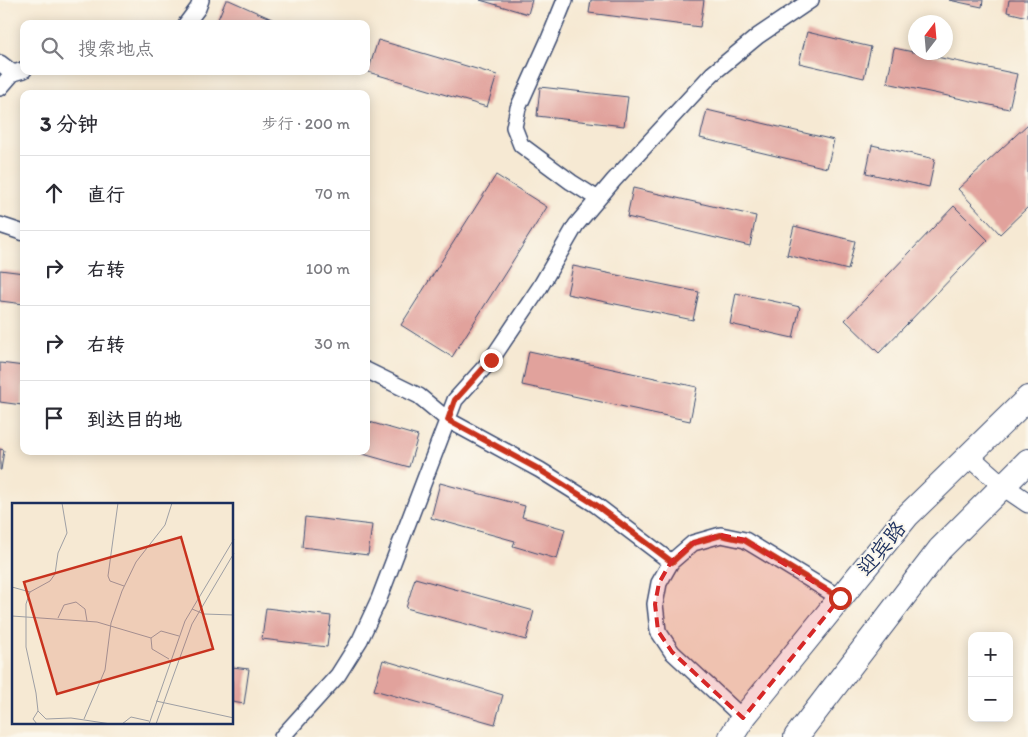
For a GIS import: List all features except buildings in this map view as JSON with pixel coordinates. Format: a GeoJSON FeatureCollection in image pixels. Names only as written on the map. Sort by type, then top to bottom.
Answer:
{"type":"FeatureCollection","features":[{"type":"Feature","properties":{"kind":"main road","name":"迎宾路"},"geometry":{"type":"LineString","coordinates":[[737,728],[907,516],[1028,398]]}},
{"type":"Feature","properties":{"kind":"main road"},"geometry":{"type":"LineString","coordinates":[[796,737],[940,549],[1028,461]]}},
{"type":"Feature","properties":{"kind":"street"},"geometry":{"type":"LineString","coordinates":[[189,20],[198,8],[201,0]]}},
{"type":"Feature","properties":{"kind":"street"},"geometry":{"type":"LineString","coordinates":[[565,0],[518,108],[514,127],[520,145],[598,199]]}},
{"type":"Feature","properties":{"kind":"street"},"geometry":{"type":"LineString","coordinates":[[282,737],[338,675],[360,640],[379,599],[455,400],[491,360],[540,287],[576,225],[712,74],[758,36],[811,0]]}},
{"type":"Feature","properties":{"kind":"street"},"geometry":{"type":"LineString","coordinates":[[0,63],[18,72],[0,88]]}},
{"type":"Feature","properties":{"kind":"street"},"geometry":{"type":"LineString","coordinates":[[0,226],[20,232]]}},
{"type":"Feature","properties":{"kind":"street"},"geometry":{"type":"LineString","coordinates":[[370,372],[419,396],[448,420],[540,470],[596,505],[672,562]]}},
{"type":"Feature","properties":{"kind":"street"},"geometry":{"type":"LineString","coordinates":[[968,455],[1003,486],[1028,503]]}},
{"type":"Feature","properties":{"kind":"street"},"geometry":{"type":"LineString","coordinates":[[737,728],[672,652],[658,631],[655,604],[659,583],[672,562],[693,543],[721,535],[744,540],[840,598]]}},
{"type":"Feature","properties":{"kind":"highlighted area"},"geometry":{"type":"Polygon","coordinates":[[[721,535],[745,540],[840,598],[743,718],[672,652],[658,631],[655,604],[659,583],[671,562],[693,543],[721,535]]]}},
{"type":"Feature","properties":{"kind":"route"},"geometry":{"type":"LineString","coordinates":[[491,360],[455,400],[448,420],[540,470],[596,505],[672,562],[693,543],[721,535],[744,540],[840,598]]}}]}
